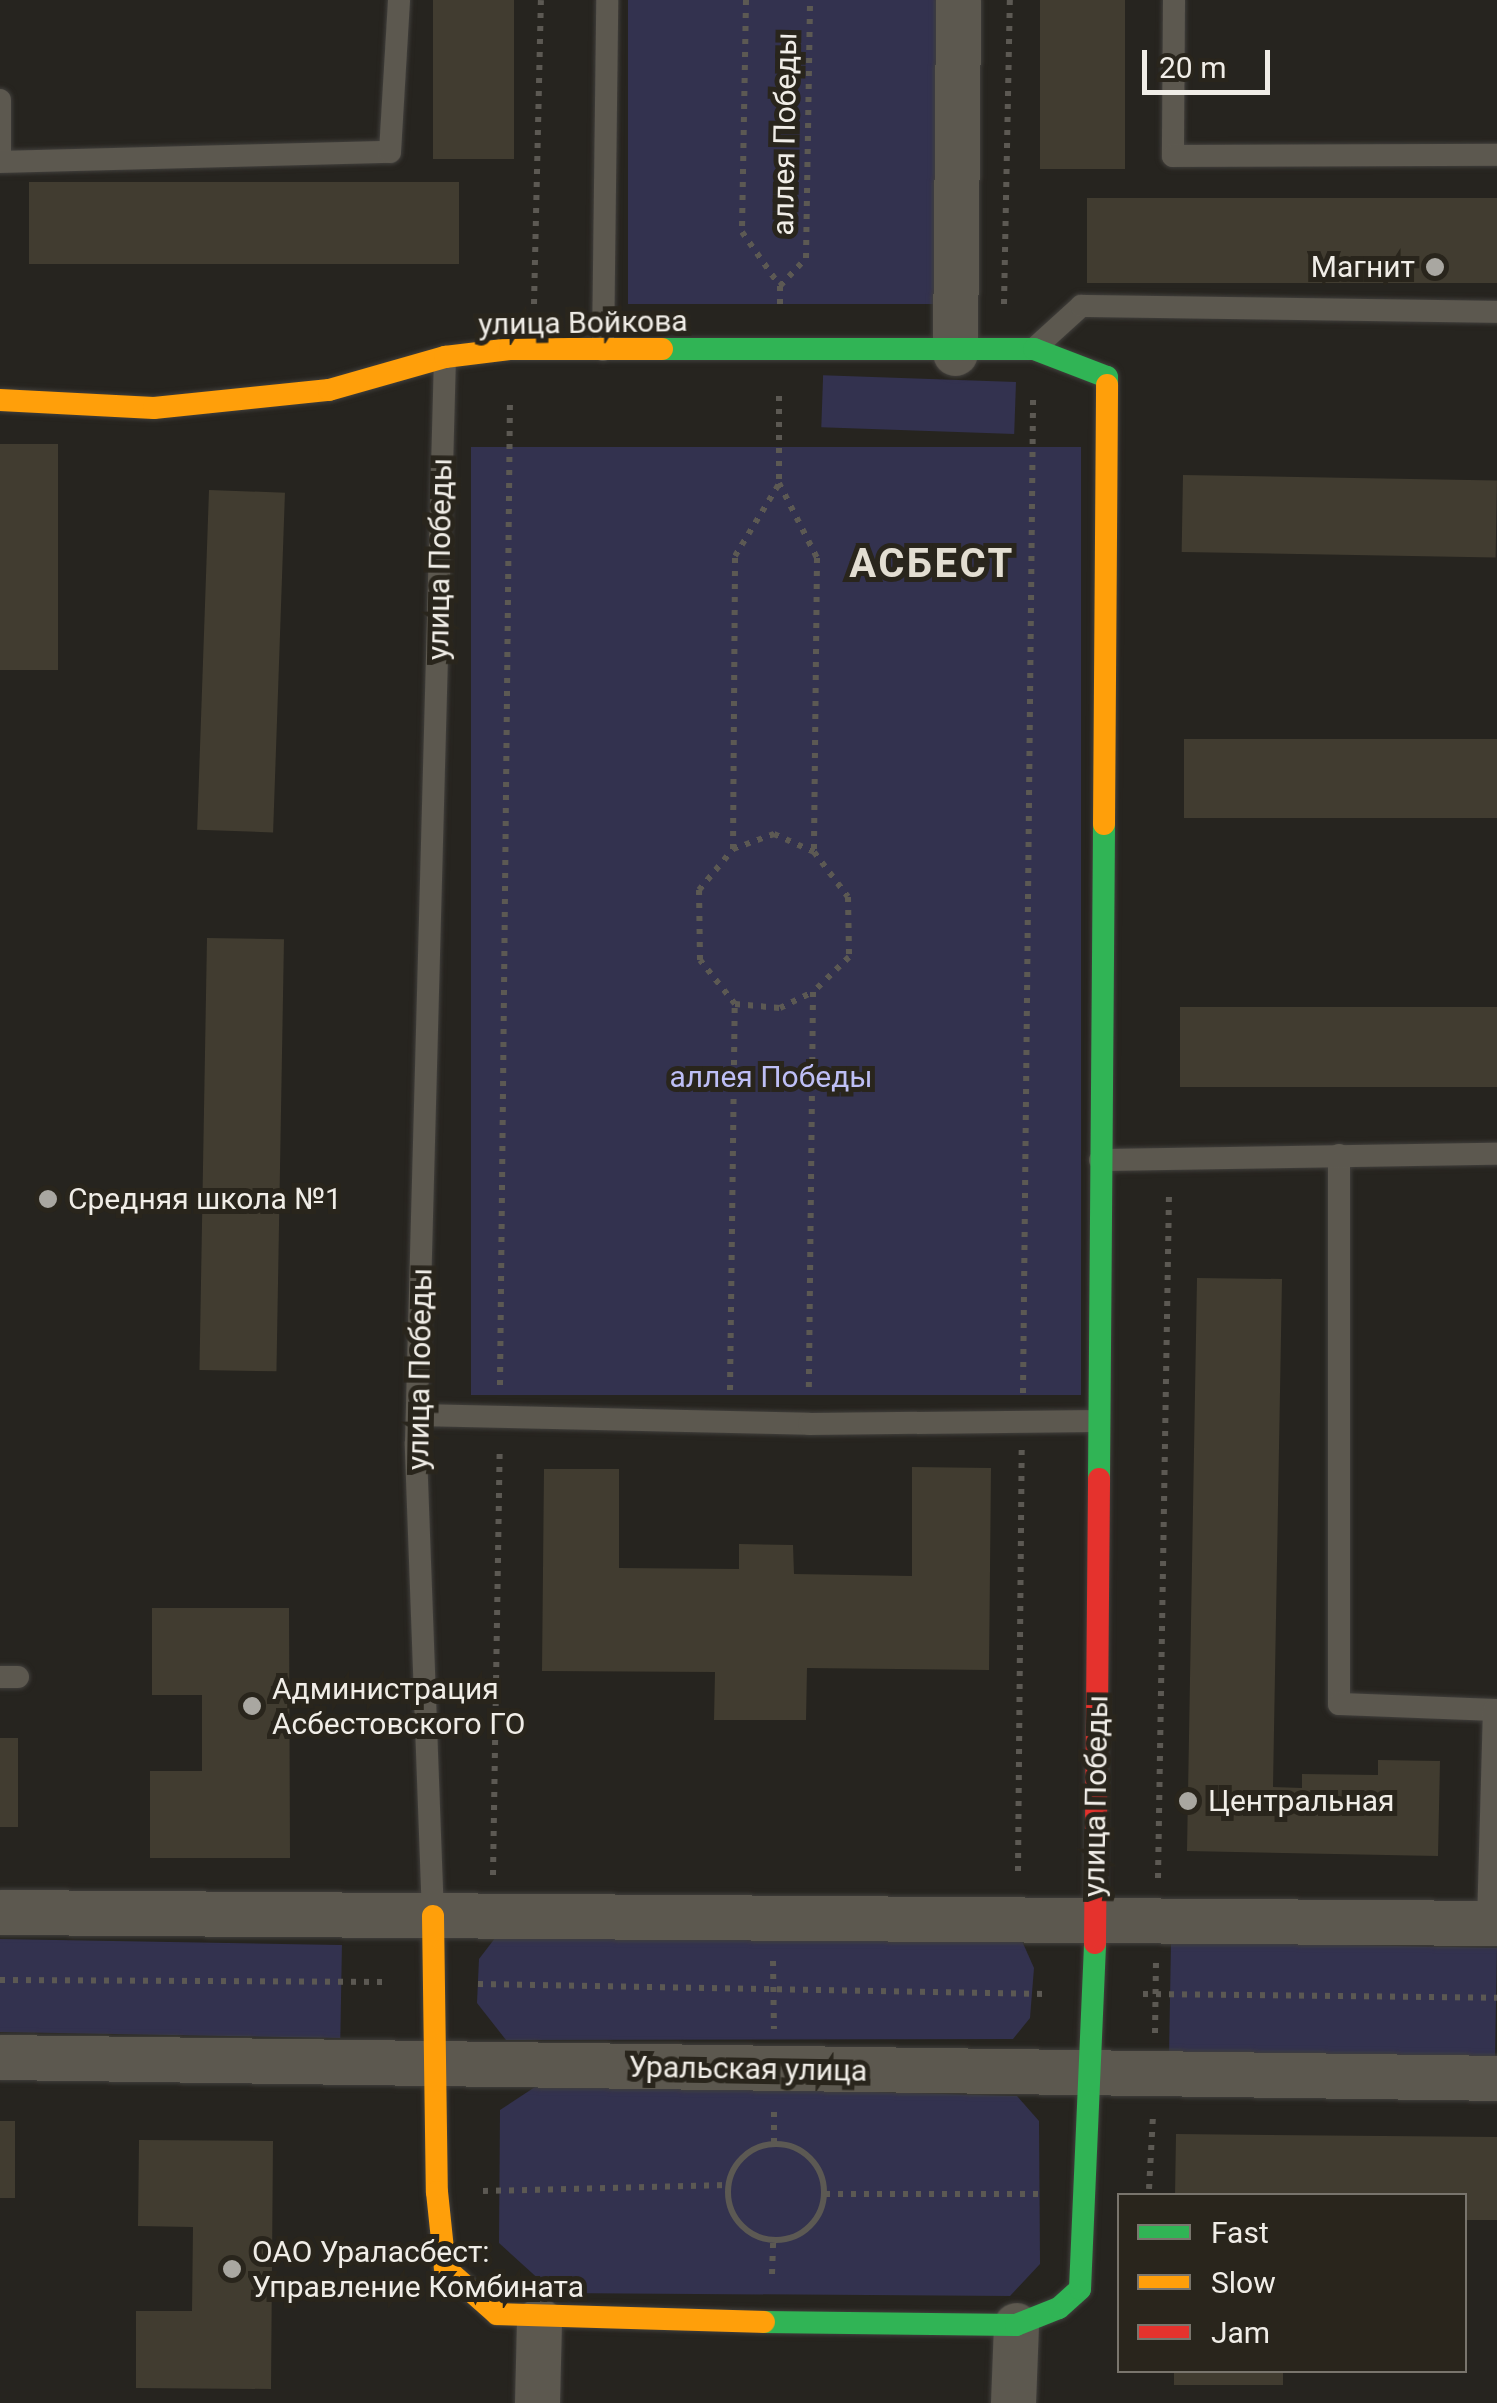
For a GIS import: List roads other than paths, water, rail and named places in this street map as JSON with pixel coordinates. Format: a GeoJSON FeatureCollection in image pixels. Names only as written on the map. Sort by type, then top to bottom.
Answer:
{"type":"FeatureCollection","features":[{"type":"Feature","properties":{"kind":"street"},"geometry":{"type":"LineString","coordinates":[[954,353],[958,0]]}},
{"type":"Feature","properties":{"kind":"street","name":"улица Войкова"},"geometry":{"type":"LineString","coordinates":[[0,400],[154,408],[329,390],[445,357],[522,349],[954,353],[1034,349],[1108,378]]}},
{"type":"Feature","properties":{"kind":"street","name":"улица Победы"},"geometry":{"type":"LineString","coordinates":[[433,1916],[437,2192],[446,2268],[497,2314],[539,2320],[1016,2325],[1059,2308],[1080,2289],[1094,2074],[1108,378]]}},
{"type":"Feature","properties":{"kind":"street"},"geometry":{"type":"LineString","coordinates":[[0,1912],[1492,1923]]}},
{"type":"Feature","properties":{"kind":"street","name":"Уральская улица"},"geometry":{"type":"LineString","coordinates":[[0,2057],[1497,2078]]}},
{"type":"Feature","properties":{"kind":"street"},"geometry":{"type":"LineString","coordinates":[[536,2403],[539,2320]]}},
{"type":"Feature","properties":{"kind":"street"},"geometry":{"type":"LineString","coordinates":[[1013,2403],[1016,2325]]}},
{"type":"Feature","properties":{"kind":"lane"},"geometry":{"type":"LineString","coordinates":[[0,162],[390,152],[399,0]]}},
{"type":"Feature","properties":{"kind":"lane"},"geometry":{"type":"LineString","coordinates":[[604,350],[608,0]]}},
{"type":"Feature","properties":{"kind":"lane"},"geometry":{"type":"LineString","coordinates":[[1174,0],[1172,156],[1497,155]]}},
{"type":"Feature","properties":{"kind":"lane"},"geometry":{"type":"LineString","coordinates":[[0,100],[0,152]]}},
{"type":"Feature","properties":{"kind":"lane"},"geometry":{"type":"LineString","coordinates":[[1034,349],[1081,306],[1497,312]]}},
{"type":"Feature","properties":{"kind":"lane","name":"улица Победы"},"geometry":{"type":"LineString","coordinates":[[433,1916],[418,1415],[445,357]]}},
{"type":"Feature","properties":{"kind":"lane"},"geometry":{"type":"LineString","coordinates":[[1100,1160],[1497,1154]]}},
{"type":"Feature","properties":{"kind":"lane"},"geometry":{"type":"LineString","coordinates":[[1339,1155],[1338,1704],[1496,1710],[1492,1923]]}},
{"type":"Feature","properties":{"kind":"lane"},"geometry":{"type":"LineString","coordinates":[[418,1415],[809,1424],[1102,1420]]}},
{"type":"Feature","properties":{"kind":"place","name":"Магнит"},"geometry":{"type":"Point","coordinates":[1435,267]}},
{"type":"Feature","properties":{"kind":"place","name":"Средняя школа №1"},"geometry":{"type":"Point","coordinates":[48,1199]}},
{"type":"Feature","properties":{"kind":"place","name":"Администрация Асбестовского ГО"},"geometry":{"type":"Point","coordinates":[252,1706]}},
{"type":"Feature","properties":{"kind":"place","name":"Центральная"},"geometry":{"type":"Point","coordinates":[1188,1801]}},
{"type":"Feature","properties":{"kind":"place","name":"ОАО Ураласбест: Управление Комбината"},"geometry":{"type":"Point","coordinates":[232,2269]}},
{"type":"Feature","properties":{"kind":"district","name":"АСБЕСТ"},"geometry":{"type":"Point","coordinates":[932,564]}},
{"type":"Feature","properties":{"kind":"park label","name":"аллея Победы"},"geometry":{"type":"Point","coordinates":[771,1077]}}]}
